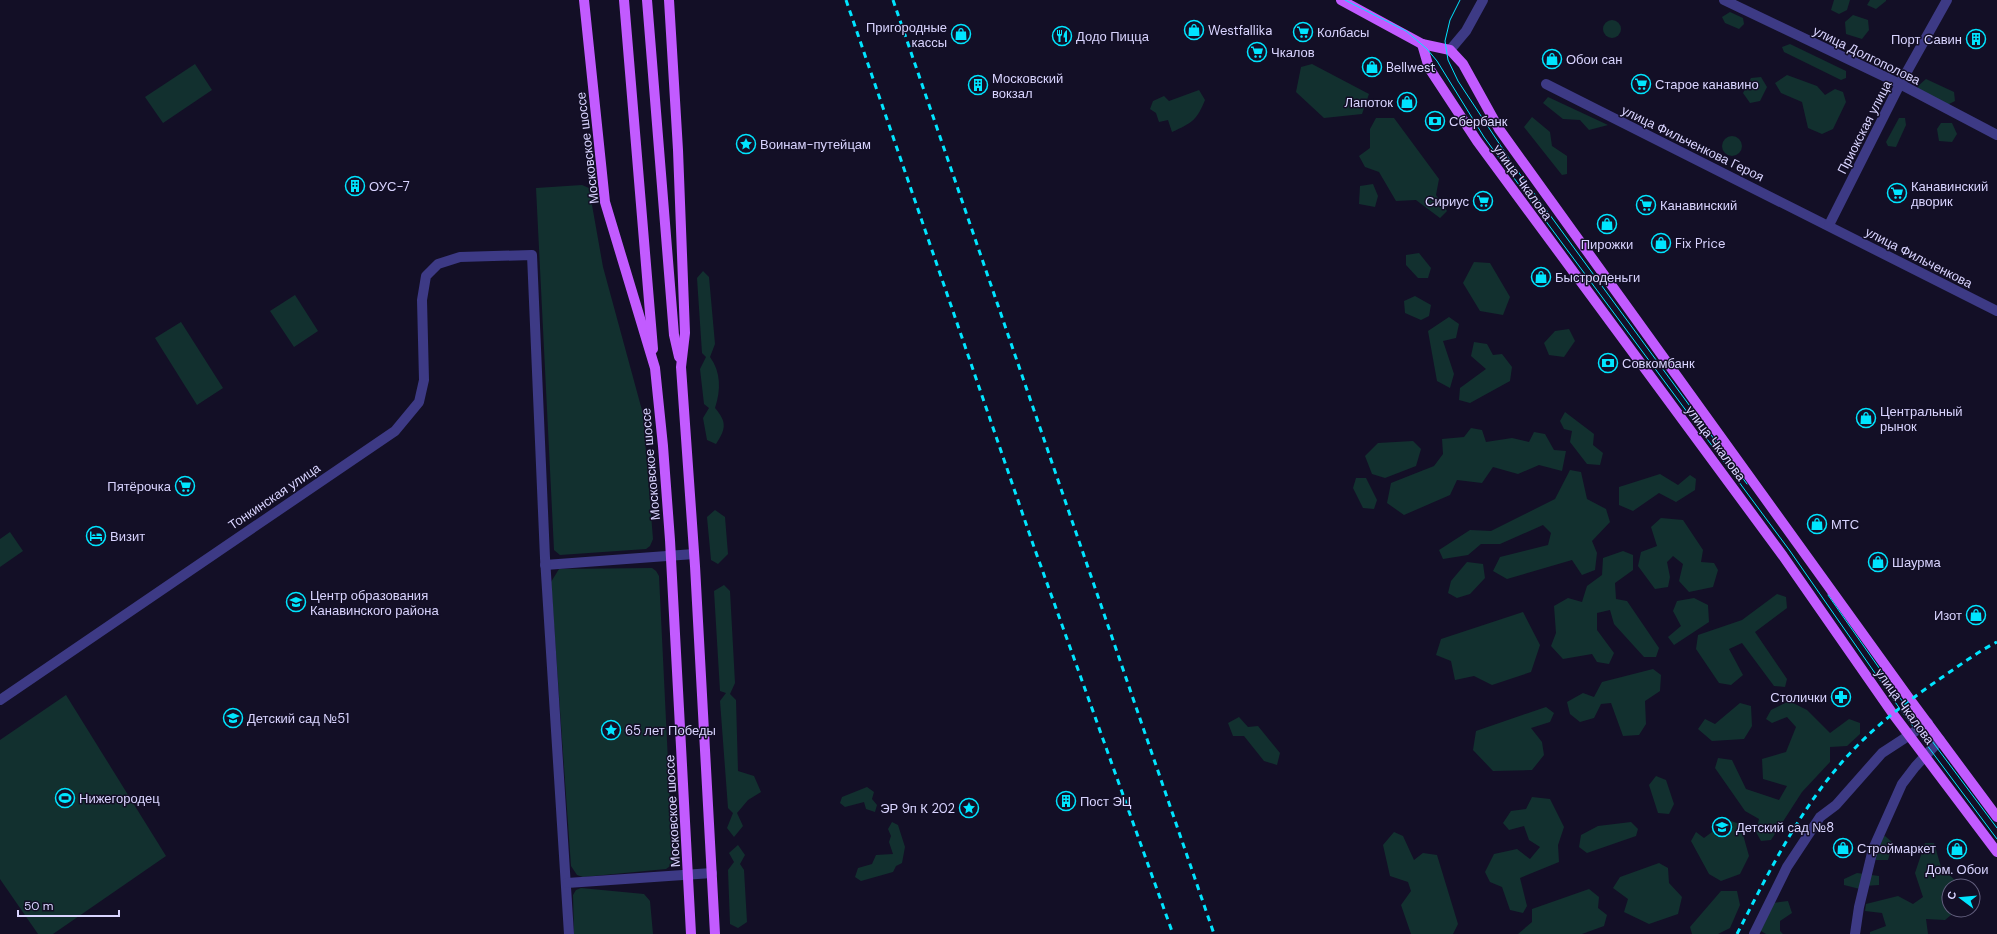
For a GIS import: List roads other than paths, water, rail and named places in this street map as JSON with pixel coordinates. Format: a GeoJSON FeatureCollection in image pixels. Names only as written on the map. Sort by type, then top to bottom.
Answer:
{"type":"FeatureCollection","features":[{"type":"Feature","properties":{"kind":"main road","name":"Московское шоссе"},"geometry":{"type":"LineString","coordinates":[[584,0],[605,202],[655,368],[663,446],[670,556],[691,934]]}},
{"type":"Feature","properties":{"kind":"main road"},"geometry":{"type":"LineString","coordinates":[[624,0],[655,368]]}},
{"type":"Feature","properties":{"kind":"main road"},"geometry":{"type":"LineString","coordinates":[[647,0],[674,336],[681,367],[694,554],[716,934]]}},
{"type":"Feature","properties":{"kind":"main road"},"geometry":{"type":"LineString","coordinates":[[669,0],[678,150],[684,333],[681,367]]}},
{"type":"Feature","properties":{"kind":"main road"},"geometry":{"type":"LineString","coordinates":[[1341,0],[1422,44],[1450,50]]}},
{"type":"Feature","properties":{"kind":"main road","name":"улица Чкалова"},"geometry":{"type":"LineString","coordinates":[[1422,44],[1429,68],[1477,141],[1783,556],[1909,736],[1997,852]]}},
{"type":"Feature","properties":{"kind":"main road","name":"улица Чкалова"},"geometry":{"type":"LineString","coordinates":[[1450,50],[1463,64],[1499,129],[1997,817]]}},
{"type":"Feature","properties":{"kind":"street"},"geometry":{"type":"LineString","coordinates":[[1450,50],[1466,31],[1483,0]]}},
{"type":"Feature","properties":{"kind":"street","name":"улица Долгополова"},"geometry":{"type":"LineString","coordinates":[[1724,0],[1900,84],[1997,135]]}},
{"type":"Feature","properties":{"kind":"street","name":"Приокская улица"},"geometry":{"type":"LineString","coordinates":[[1829,225],[1900,84],[1947,0]]}},
{"type":"Feature","properties":{"kind":"street","name":"улица Фильченкова Героя"},"geometry":{"type":"LineString","coordinates":[[1546,84],[1829,225]]}},
{"type":"Feature","properties":{"kind":"street","name":"улица Фильченкова"},"geometry":{"type":"LineString","coordinates":[[1829,225],[1997,311]]}},
{"type":"Feature","properties":{"kind":"street","name":"Тонкинская улица"},"geometry":{"type":"LineString","coordinates":[[0,700],[395,431],[419,402],[424,380],[422,300],[426,276],[438,264],[460,257],[532,255],[545,564]]}},
{"type":"Feature","properties":{"kind":"street"},"geometry":{"type":"LineString","coordinates":[[569,934],[567,883],[545,564],[694,554]]}},
{"type":"Feature","properties":{"kind":"street"},"geometry":{"type":"LineString","coordinates":[[1754,934],[1787,867],[1820,817],[1836,805],[1882,753],[1928,723]]}},
{"type":"Feature","properties":{"kind":"street"},"geometry":{"type":"LineString","coordinates":[[1855,934],[1859,907],[1873,849],[1902,784],[1940,740]]}},
{"type":"Feature","properties":{"kind":"street"},"geometry":{"type":"LineString","coordinates":[[567,883],[712,873]]}},
{"type":"Feature","properties":{"kind":"tram line"},"geometry":{"type":"LineString","coordinates":[[1345,0],[1406,31],[1427,49],[1437,61],[1484,137],[1790,551],[1900,709],[1997,839]]}},
{"type":"Feature","properties":{"kind":"tram line"},"geometry":{"type":"LineString","coordinates":[[1460,0],[1450,20],[1445,41],[1448,60],[1458,81],[1514,166],[1747,484]]}},
{"type":"Feature","properties":{"kind":"tram line"},"geometry":{"type":"LineString","coordinates":[[1828,595],[1905,705],[1997,828]]}},
{"type":"Feature","properties":{"kind":"railway"},"geometry":{"type":"LineString","coordinates":[[846,0],[1034,547],[1173,934]]}},
{"type":"Feature","properties":{"kind":"railway"},"geometry":{"type":"LineString","coordinates":[[893,0],[1214,934]]}},
{"type":"Feature","properties":{"kind":"railway"},"geometry":{"type":"LineString","coordinates":[[1737,934],[1776,860],[1804,812],[1837,768],[1866,737],[1897,711],[1968,659],[1997,642]]}},
{"type":"Feature","properties":{"kind":"place","name":"Westfallika"},"geometry":{"type":"Point","coordinates":[1194,30]}},
{"type":"Feature","properties":{"kind":"place","name":"Колбасы"},"geometry":{"type":"Point","coordinates":[1303,32]}},
{"type":"Feature","properties":{"kind":"place","name":"Пригородные кассы"},"geometry":{"type":"Point","coordinates":[961,34]}},
{"type":"Feature","properties":{"kind":"place","name":"Додо Пицца"},"geometry":{"type":"Point","coordinates":[1062,36]}},
{"type":"Feature","properties":{"kind":"place","name":"Порт Савин"},"geometry":{"type":"Point","coordinates":[1976,39]}},
{"type":"Feature","properties":{"kind":"place","name":"Чкалов"},"geometry":{"type":"Point","coordinates":[1257,52]}},
{"type":"Feature","properties":{"kind":"place","name":"Обои сан"},"geometry":{"type":"Point","coordinates":[1552,59]}},
{"type":"Feature","properties":{"kind":"place","name":"Bellwest"},"geometry":{"type":"Point","coordinates":[1372,67]}},
{"type":"Feature","properties":{"kind":"place","name":"Старое канавино"},"geometry":{"type":"Point","coordinates":[1641,84]}},
{"type":"Feature","properties":{"kind":"place","name":"Московский вокзал"},"geometry":{"type":"Point","coordinates":[978,85]}},
{"type":"Feature","properties":{"kind":"place","name":"Лапоток"},"geometry":{"type":"Point","coordinates":[1407,102]}},
{"type":"Feature","properties":{"kind":"place","name":"Сбербанк"},"geometry":{"type":"Point","coordinates":[1435,121]}},
{"type":"Feature","properties":{"kind":"place","name":"Воинам-путейцам"},"geometry":{"type":"Point","coordinates":[746,144]}},
{"type":"Feature","properties":{"kind":"place","name":"ОУС-7"},"geometry":{"type":"Point","coordinates":[355,186]}},
{"type":"Feature","properties":{"kind":"place","name":"Канавинский дворик"},"geometry":{"type":"Point","coordinates":[1897,193]}},
{"type":"Feature","properties":{"kind":"place","name":"Сириус"},"geometry":{"type":"Point","coordinates":[1483,201]}},
{"type":"Feature","properties":{"kind":"place","name":"Канавинский"},"geometry":{"type":"Point","coordinates":[1646,205]}},
{"type":"Feature","properties":{"kind":"place","name":"Пирожки"},"geometry":{"type":"Point","coordinates":[1607,224]}},
{"type":"Feature","properties":{"kind":"place","name":"Fix Price"},"geometry":{"type":"Point","coordinates":[1661,243]}},
{"type":"Feature","properties":{"kind":"place","name":"Быстроденьги"},"geometry":{"type":"Point","coordinates":[1541,277]}},
{"type":"Feature","properties":{"kind":"place","name":"Совкомбанк"},"geometry":{"type":"Point","coordinates":[1608,363]}},
{"type":"Feature","properties":{"kind":"place","name":"Центральный рынок"},"geometry":{"type":"Point","coordinates":[1866,418]}},
{"type":"Feature","properties":{"kind":"place","name":"Пятёрочка"},"geometry":{"type":"Point","coordinates":[185,486]}},
{"type":"Feature","properties":{"kind":"place","name":"МТС"},"geometry":{"type":"Point","coordinates":[1817,524]}},
{"type":"Feature","properties":{"kind":"place","name":"Визит"},"geometry":{"type":"Point","coordinates":[96,536]}},
{"type":"Feature","properties":{"kind":"place","name":"Шаурма"},"geometry":{"type":"Point","coordinates":[1878,562]}},
{"type":"Feature","properties":{"kind":"place","name":"Центр образования Канавинского района"},"geometry":{"type":"Point","coordinates":[296,602]}},
{"type":"Feature","properties":{"kind":"place","name":"Изот"},"geometry":{"type":"Point","coordinates":[1976,615]}},
{"type":"Feature","properties":{"kind":"place","name":"Столички"},"geometry":{"type":"Point","coordinates":[1841,697]}},
{"type":"Feature","properties":{"kind":"place","name":"Детский сад №51"},"geometry":{"type":"Point","coordinates":[233,718]}},
{"type":"Feature","properties":{"kind":"place","name":"65 лет Победы"},"geometry":{"type":"Point","coordinates":[611,730]}},
{"type":"Feature","properties":{"kind":"place","name":"Нижегородец"},"geometry":{"type":"Point","coordinates":[65,798]}},
{"type":"Feature","properties":{"kind":"place","name":"Пост ЭЦ"},"geometry":{"type":"Point","coordinates":[1066,801]}},
{"type":"Feature","properties":{"kind":"place","name":"ЭР 9п К 202"},"geometry":{"type":"Point","coordinates":[969,808]}},
{"type":"Feature","properties":{"kind":"place","name":"Детский сад №8"},"geometry":{"type":"Point","coordinates":[1722,827]}},
{"type":"Feature","properties":{"kind":"place","name":"Строймаркет"},"geometry":{"type":"Point","coordinates":[1843,848]}},
{"type":"Feature","properties":{"kind":"place","name":"Дом. Обои"},"geometry":{"type":"Point","coordinates":[1957,849]}}]}
